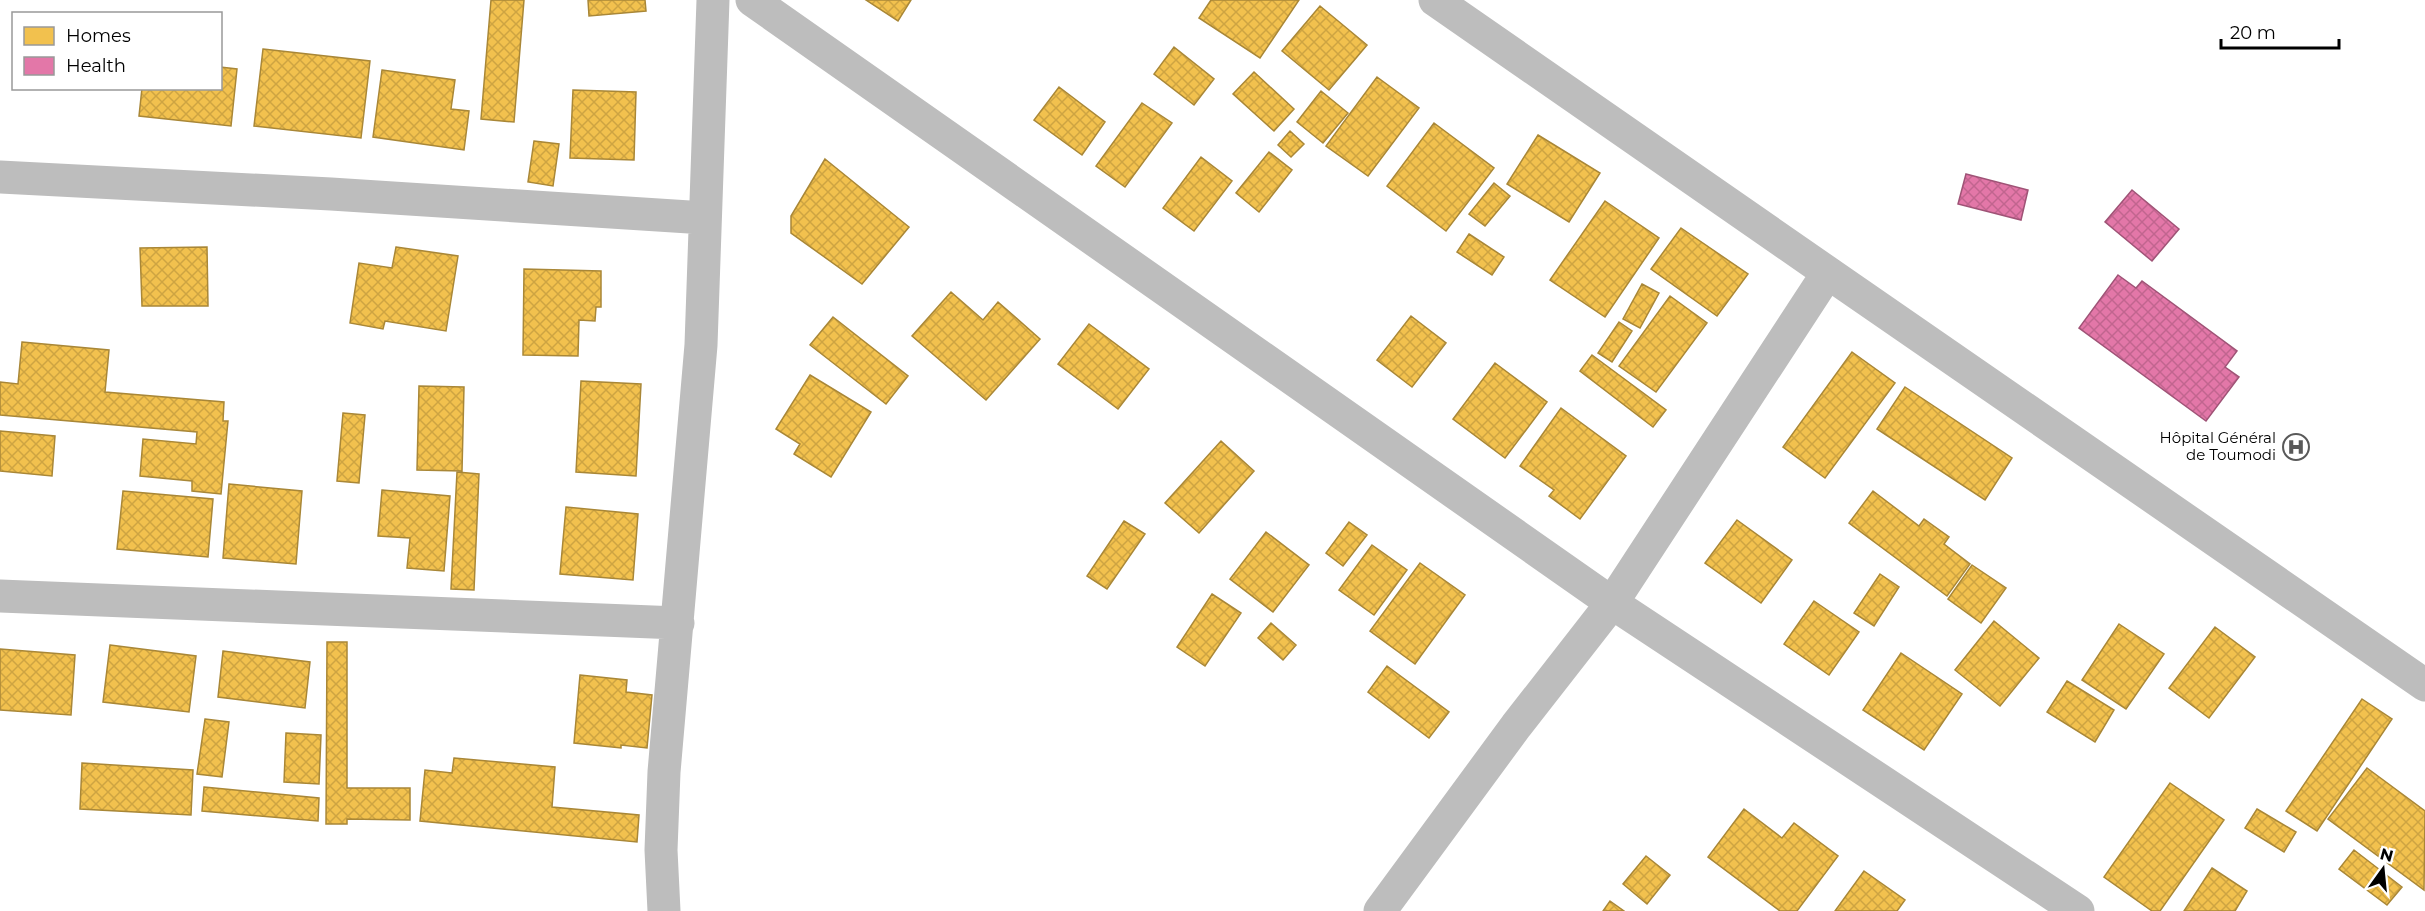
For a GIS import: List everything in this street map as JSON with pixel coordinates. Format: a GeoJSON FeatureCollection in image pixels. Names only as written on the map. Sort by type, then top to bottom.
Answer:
{"type":"FeatureCollection","features":[{"type":"Feature","properties":{"kind":"street"},"geometry":{"type":"LineString","coordinates":[[664,911],[662,828],[701,345],[713,0]]}},
{"type":"Feature","properties":{"kind":"street"},"geometry":{"type":"LineString","coordinates":[[752,0],[1612,603],[2078,911]]}},
{"type":"Feature","properties":{"kind":"street"},"geometry":{"type":"LineString","coordinates":[[1435,0],[1827,274],[1962,364],[2425,685]]}},
{"type":"Feature","properties":{"kind":"street"},"geometry":{"type":"LineString","coordinates":[[0,177],[331,194],[705,218]]}},
{"type":"Feature","properties":{"kind":"street"},"geometry":{"type":"LineString","coordinates":[[1380,911],[1516,726],[1612,603],[1827,274]]}},
{"type":"Feature","properties":{"kind":"street"},"geometry":{"type":"LineString","coordinates":[[0,596],[678,623]]}},
{"type":"Feature","properties":{"kind":"building: Homes"},"geometry":{"type":"Polygon","coordinates":[[[491,0],[524,0],[514,122],[481,119],[491,0]]]}},
{"type":"Feature","properties":{"kind":"building: Homes"},"geometry":{"type":"Polygon","coordinates":[[[588,0],[645,0],[646,11],[589,16],[588,0]]]}},
{"type":"Feature","properties":{"kind":"building: Homes"},"geometry":{"type":"Polygon","coordinates":[[[866,0],[911,0],[898,21],[866,0]]]}},
{"type":"Feature","properties":{"kind":"building: Homes"},"geometry":{"type":"Polygon","coordinates":[[[1211,0],[1299,0],[1260,58],[1199,18],[1211,0]]]}},
{"type":"Feature","properties":{"kind":"building: Homes"},"geometry":{"type":"Polygon","coordinates":[[[1320,6],[1367,45],[1329,90],[1282,51],[1320,6]]]}},
{"type":"Feature","properties":{"kind":"building: Homes"},"geometry":{"type":"Polygon","coordinates":[[[1174,47],[1214,79],[1194,105],[1154,74],[1174,47]]]}},
{"type":"Feature","properties":{"kind":"building: Homes"},"geometry":{"type":"Polygon","coordinates":[[[263,49],[370,61],[361,138],[254,126],[263,49]]]}},
{"type":"Feature","properties":{"kind":"building: Homes"},"geometry":{"type":"Polygon","coordinates":[[[222,67],[237,69],[231,126],[139,116],[142,90],[222,90],[222,67]]]}},
{"type":"Feature","properties":{"kind":"building: Homes"},"geometry":{"type":"Polygon","coordinates":[[[382,70],[455,80],[451,109],[469,111],[464,150],[373,137],[382,70]]]}},
{"type":"Feature","properties":{"kind":"building: Homes"},"geometry":{"type":"Polygon","coordinates":[[[1254,72],[1294,109],[1274,131],[1233,94],[1254,72]]]}},
{"type":"Feature","properties":{"kind":"building: Homes"},"geometry":{"type":"Polygon","coordinates":[[[1377,77],[1419,108],[1368,176],[1326,146],[1377,77]]]}},
{"type":"Feature","properties":{"kind":"building: Homes"},"geometry":{"type":"Polygon","coordinates":[[[1059,87],[1105,122],[1082,155],[1034,120],[1059,87]]]}},
{"type":"Feature","properties":{"kind":"building: Homes"},"geometry":{"type":"Polygon","coordinates":[[[573,90],[636,92],[634,160],[570,158],[573,90]]]}},
{"type":"Feature","properties":{"kind":"building: Homes"},"geometry":{"type":"Polygon","coordinates":[[[1321,91],[1348,113],[1323,143],[1297,122],[1321,91]]]}},
{"type":"Feature","properties":{"kind":"building: Homes"},"geometry":{"type":"Polygon","coordinates":[[[1142,103],[1172,123],[1125,187],[1096,166],[1142,103]]]}},
{"type":"Feature","properties":{"kind":"building: Homes"},"geometry":{"type":"Polygon","coordinates":[[[1434,123],[1494,168],[1446,231],[1387,186],[1434,123]]]}},
{"type":"Feature","properties":{"kind":"building: Homes"},"geometry":{"type":"Polygon","coordinates":[[[1290,131],[1304,144],[1291,157],[1278,145],[1290,131]]]}},
{"type":"Feature","properties":{"kind":"building: Homes"},"geometry":{"type":"Polygon","coordinates":[[[1538,135],[1600,173],[1569,222],[1507,184],[1538,135]]]}},
{"type":"Feature","properties":{"kind":"building: Homes"},"geometry":{"type":"Polygon","coordinates":[[[534,141],[559,144],[553,186],[528,182],[534,141]]]}},
{"type":"Feature","properties":{"kind":"building: Homes"},"geometry":{"type":"Polygon","coordinates":[[[1269,152],[1292,170],[1259,212],[1236,193],[1269,152]]]}},
{"type":"Feature","properties":{"kind":"building: Homes"},"geometry":{"type":"Polygon","coordinates":[[[1201,157],[1232,181],[1194,231],[1163,208],[1201,157]]]}},
{"type":"Feature","properties":{"kind":"building: Homes"},"geometry":{"type":"Polygon","coordinates":[[[825,159],[909,227],[862,284],[791,233],[791,216],[825,159]]]}},
{"type":"Feature","properties":{"kind":"building: Homes"},"geometry":{"type":"Polygon","coordinates":[[[1494,183],[1510,196],[1485,226],[1469,214],[1494,183]]]}},
{"type":"Feature","properties":{"kind":"building: Homes"},"geometry":{"type":"Polygon","coordinates":[[[1605,201],[1659,238],[1605,317],[1550,280],[1605,201]]]}},
{"type":"Feature","properties":{"kind":"building: Homes"},"geometry":{"type":"Polygon","coordinates":[[[1681,228],[1748,274],[1717,316],[1651,269],[1681,228]]]}},
{"type":"Feature","properties":{"kind":"building: Homes"},"geometry":{"type":"Polygon","coordinates":[[[1469,234],[1504,257],[1492,275],[1457,252],[1469,234]]]}},
{"type":"Feature","properties":{"kind":"building: Homes"},"geometry":{"type":"Polygon","coordinates":[[[207,247],[208,306],[142,306],[140,248],[207,247]]]}},
{"type":"Feature","properties":{"kind":"building: Homes"},"geometry":{"type":"Polygon","coordinates":[[[396,247],[458,256],[446,331],[385,321],[383,329],[350,323],[359,263],[392,268],[396,247]]]}},
{"type":"Feature","properties":{"kind":"building: Homes"},"geometry":{"type":"Polygon","coordinates":[[[524,269],[601,271],[601,307],[596,307],[595,321],[579,320],[578,356],[523,355],[524,269]]]}},
{"type":"Feature","properties":{"kind":"building: Homes"},"geometry":{"type":"Polygon","coordinates":[[[1642,284],[1659,293],[1640,328],[1623,319],[1642,284]]]}},
{"type":"Feature","properties":{"kind":"building: Homes"},"geometry":{"type":"Polygon","coordinates":[[[951,292],[983,320],[998,302],[1040,339],[986,400],[912,336],[951,292]]]}},
{"type":"Feature","properties":{"kind":"building: Homes"},"geometry":{"type":"Polygon","coordinates":[[[1670,296],[1707,323],[1656,392],[1619,366],[1670,296]]]}},
{"type":"Feature","properties":{"kind":"building: Homes"},"geometry":{"type":"Polygon","coordinates":[[[1411,316],[1446,343],[1412,387],[1377,360],[1411,316]]]}},
{"type":"Feature","properties":{"kind":"building: Homes"},"geometry":{"type":"Polygon","coordinates":[[[833,317],[908,376],[886,404],[810,345],[833,317]]]}},
{"type":"Feature","properties":{"kind":"building: Homes"},"geometry":{"type":"Polygon","coordinates":[[[1619,322],[1632,331],[1612,362],[1598,353],[1619,322]]]}},
{"type":"Feature","properties":{"kind":"building: Homes"},"geometry":{"type":"Polygon","coordinates":[[[1089,324],[1149,369],[1118,409],[1058,364],[1089,324]]]}},
{"type":"Feature","properties":{"kind":"building: Homes"},"geometry":{"type":"Polygon","coordinates":[[[22,342],[109,350],[105,392],[224,402],[223,421],[228,421],[221,494],[192,491],[192,481],[140,476],[143,439],[196,444],[197,432],[0,415],[0,382],[18,384],[22,342]]]}},
{"type":"Feature","properties":{"kind":"building: Homes"},"geometry":{"type":"Polygon","coordinates":[[[1852,352],[1895,383],[1825,478],[1783,447],[1852,352]]]}},
{"type":"Feature","properties":{"kind":"building: Homes"},"geometry":{"type":"Polygon","coordinates":[[[1592,355],[1666,410],[1653,427],[1580,371],[1592,355]]]}},
{"type":"Feature","properties":{"kind":"building: Homes"},"geometry":{"type":"Polygon","coordinates":[[[1495,363],[1547,402],[1505,458],[1453,419],[1495,363]]]}},
{"type":"Feature","properties":{"kind":"building: Homes"},"geometry":{"type":"Polygon","coordinates":[[[810,375],[871,412],[831,477],[794,454],[800,444],[776,429],[810,375]]]}},
{"type":"Feature","properties":{"kind":"building: Homes"},"geometry":{"type":"Polygon","coordinates":[[[581,381],[641,384],[636,476],[576,472],[581,381]]]}},
{"type":"Feature","properties":{"kind":"building: Homes"},"geometry":{"type":"Polygon","coordinates":[[[419,386],[464,387],[462,471],[417,470],[419,386]]]}},
{"type":"Feature","properties":{"kind":"building: Homes"},"geometry":{"type":"Polygon","coordinates":[[[1905,387],[2012,458],[1985,500],[1877,429],[1905,387]]]}},
{"type":"Feature","properties":{"kind":"building: Homes"},"geometry":{"type":"Polygon","coordinates":[[[1561,408],[1626,456],[1580,519],[1549,496],[1554,490],[1520,466],[1561,408]]]}},
{"type":"Feature","properties":{"kind":"building: Homes"},"geometry":{"type":"Polygon","coordinates":[[[343,413],[365,415],[359,483],[337,481],[343,413]]]}},
{"type":"Feature","properties":{"kind":"building: Homes"},"geometry":{"type":"Polygon","coordinates":[[[0,431],[55,436],[52,476],[0,471],[0,431]]]}},
{"type":"Feature","properties":{"kind":"building: Homes"},"geometry":{"type":"Polygon","coordinates":[[[1221,441],[1254,471],[1199,533],[1165,503],[1221,441]]]}},
{"type":"Feature","properties":{"kind":"building: Homes"},"geometry":{"type":"Polygon","coordinates":[[[457,472],[479,474],[474,590],[451,589],[457,472]]]}},
{"type":"Feature","properties":{"kind":"building: Homes"},"geometry":{"type":"Polygon","coordinates":[[[229,484],[302,491],[296,564],[223,558],[229,484]]]}},
{"type":"Feature","properties":{"kind":"building: Homes"},"geometry":{"type":"Polygon","coordinates":[[[382,490],[450,496],[444,571],[407,568],[410,538],[378,536],[382,490]]]}},
{"type":"Feature","properties":{"kind":"building: Homes"},"geometry":{"type":"Polygon","coordinates":[[[123,491],[213,499],[208,557],[117,549],[123,491]]]}},
{"type":"Feature","properties":{"kind":"building: Homes"},"geometry":{"type":"Polygon","coordinates":[[[1873,491],[1919,526],[1924,519],[1949,537],[1944,544],[1970,564],[1947,596],[1849,523],[1873,491]]]}},
{"type":"Feature","properties":{"kind":"building: Homes"},"geometry":{"type":"Polygon","coordinates":[[[566,507],[638,514],[633,580],[560,574],[566,507]]]}},
{"type":"Feature","properties":{"kind":"building: Homes"},"geometry":{"type":"Polygon","coordinates":[[[1737,520],[1792,560],[1761,603],[1705,563],[1737,520]]]}},
{"type":"Feature","properties":{"kind":"building: Homes"},"geometry":{"type":"Polygon","coordinates":[[[1124,521],[1145,534],[1107,589],[1087,576],[1124,521]]]}},
{"type":"Feature","properties":{"kind":"building: Homes"},"geometry":{"type":"Polygon","coordinates":[[[1349,522],[1367,535],[1343,566],[1326,553],[1349,522]]]}},
{"type":"Feature","properties":{"kind":"building: Homes"},"geometry":{"type":"Polygon","coordinates":[[[1266,532],[1309,565],[1273,612],[1230,579],[1266,532]]]}},
{"type":"Feature","properties":{"kind":"building: Homes"},"geometry":{"type":"Polygon","coordinates":[[[1372,545],[1407,570],[1374,615],[1339,590],[1372,545]]]}},
{"type":"Feature","properties":{"kind":"building: Homes"},"geometry":{"type":"Polygon","coordinates":[[[1420,563],[1465,595],[1415,664],[1370,631],[1420,563]]]}},
{"type":"Feature","properties":{"kind":"building: Homes"},"geometry":{"type":"Polygon","coordinates":[[[1972,565],[2006,588],[1981,623],[1948,599],[1972,565]]]}},
{"type":"Feature","properties":{"kind":"building: Homes"},"geometry":{"type":"Polygon","coordinates":[[[1880,574],[1899,587],[1874,626],[1854,613],[1880,574]]]}},
{"type":"Feature","properties":{"kind":"building: Homes"},"geometry":{"type":"Polygon","coordinates":[[[1212,594],[1241,613],[1205,666],[1177,647],[1212,594]]]}},
{"type":"Feature","properties":{"kind":"building: Homes"},"geometry":{"type":"Polygon","coordinates":[[[1814,601],[1859,632],[1829,675],[1784,644],[1814,601]]]}},
{"type":"Feature","properties":{"kind":"building: Homes"},"geometry":{"type":"Polygon","coordinates":[[[1994,621],[2039,658],[2000,706],[1955,670],[1994,621]]]}},
{"type":"Feature","properties":{"kind":"building: Homes"},"geometry":{"type":"Polygon","coordinates":[[[1271,623],[1296,645],[1283,660],[1258,638],[1271,623]]]}},
{"type":"Feature","properties":{"kind":"building: Homes"},"geometry":{"type":"Polygon","coordinates":[[[2119,624],[2164,654],[2126,709],[2082,680],[2119,624]]]}},
{"type":"Feature","properties":{"kind":"building: Homes"},"geometry":{"type":"Polygon","coordinates":[[[2215,627],[2255,657],[2209,718],[2169,688],[2215,627]]]}},
{"type":"Feature","properties":{"kind":"building: Homes"},"geometry":{"type":"Polygon","coordinates":[[[327,642],[347,642],[347,788],[410,788],[410,820],[347,819],[347,824],[326,824],[327,642]]]}},
{"type":"Feature","properties":{"kind":"building: Homes"},"geometry":{"type":"Polygon","coordinates":[[[110,645],[196,656],[189,712],[103,702],[110,645]]]}},
{"type":"Feature","properties":{"kind":"building: Homes"},"geometry":{"type":"Polygon","coordinates":[[[0,649],[75,655],[71,715],[0,710],[0,649]]]}},
{"type":"Feature","properties":{"kind":"building: Homes"},"geometry":{"type":"Polygon","coordinates":[[[223,651],[310,662],[305,708],[218,697],[223,651]]]}},
{"type":"Feature","properties":{"kind":"building: Homes"},"geometry":{"type":"Polygon","coordinates":[[[1901,653],[1962,694],[1924,750],[1863,710],[1901,653]]]}},
{"type":"Feature","properties":{"kind":"building: Homes"},"geometry":{"type":"Polygon","coordinates":[[[1387,666],[1449,712],[1429,738],[1368,692],[1387,666]]]}},
{"type":"Feature","properties":{"kind":"building: Homes"},"geometry":{"type":"Polygon","coordinates":[[[580,675],[627,680],[626,692],[652,695],[647,748],[574,743],[580,675]]]}},
{"type":"Feature","properties":{"kind":"building: Homes"},"geometry":{"type":"Polygon","coordinates":[[[2067,681],[2114,710],[2095,742],[2047,712],[2067,681]]]}},
{"type":"Feature","properties":{"kind":"building: Homes"},"geometry":{"type":"Polygon","coordinates":[[[2362,699],[2392,719],[2317,831],[2286,811],[2362,699]]]}},
{"type":"Feature","properties":{"kind":"building: Homes"},"geometry":{"type":"Polygon","coordinates":[[[205,719],[229,722],[222,777],[197,774],[205,719]]]}},
{"type":"Feature","properties":{"kind":"building: Homes"},"geometry":{"type":"Polygon","coordinates":[[[286,733],[321,735],[319,784],[284,782],[286,733]]]}},
{"type":"Feature","properties":{"kind":"building: Homes"},"geometry":{"type":"Polygon","coordinates":[[[454,758],[555,767],[552,807],[639,815],[637,842],[420,821],[425,770],[452,773],[454,758]]]}},
{"type":"Feature","properties":{"kind":"building: Homes"},"geometry":{"type":"Polygon","coordinates":[[[82,763],[193,770],[191,815],[80,809],[82,763]]]}},
{"type":"Feature","properties":{"kind":"building: Homes"},"geometry":{"type":"Polygon","coordinates":[[[2367,768],[2425,811],[2424,890],[2328,819],[2367,768]]]}},
{"type":"Feature","properties":{"kind":"building: Homes"},"geometry":{"type":"Polygon","coordinates":[[[2170,783],[2224,820],[2160,911],[2152,911],[2104,877],[2170,783]]]}},
{"type":"Feature","properties":{"kind":"building: Homes"},"geometry":{"type":"Polygon","coordinates":[[[204,787],[319,798],[318,821],[202,811],[204,787]]]}},
{"type":"Feature","properties":{"kind":"building: Homes"},"geometry":{"type":"Polygon","coordinates":[[[1744,809],[1782,838],[1794,823],[1838,856],[1797,911],[1780,911],[1708,857],[1744,809]]]}},
{"type":"Feature","properties":{"kind":"building: Homes"},"geometry":{"type":"Polygon","coordinates":[[[2257,809],[2296,832],[2284,852],[2245,828],[2257,809]]]}},
{"type":"Feature","properties":{"kind":"building: Homes"},"geometry":{"type":"Polygon","coordinates":[[[2354,850],[2402,887],[2387,905],[2339,869],[2354,850]]]}},
{"type":"Feature","properties":{"kind":"building: Homes"},"geometry":{"type":"Polygon","coordinates":[[[1646,856],[1670,875],[1647,904],[1623,884],[1646,856]]]}},
{"type":"Feature","properties":{"kind":"building: Homes"},"geometry":{"type":"Polygon","coordinates":[[[2212,868],[2247,891],[2235,911],[2184,911],[2212,868]]]}},
{"type":"Feature","properties":{"kind":"building: Homes"},"geometry":{"type":"Polygon","coordinates":[[[1864,871],[1905,900],[1897,911],[1835,911],[1864,871]]]}},
{"type":"Feature","properties":{"kind":"building: Homes"},"geometry":{"type":"Polygon","coordinates":[[[1610,901],[1624,911],[1603,911],[1610,901]]]}},
{"type":"Feature","properties":{"kind":"building: Health"},"geometry":{"type":"Polygon","coordinates":[[[1966,174],[2028,190],[2021,220],[1958,204],[1966,174]]]}},
{"type":"Feature","properties":{"kind":"building: Health"},"geometry":{"type":"Polygon","coordinates":[[[2132,190],[2179,229],[2152,261],[2105,222],[2132,190]]]}},
{"type":"Feature","properties":{"kind":"building: Health"},"geometry":{"type":"Polygon","coordinates":[[[2118,275],[2136,288],[2142,281],[2237,351],[2225,367],[2239,377],[2206,421],[2079,328],[2118,275]]]}},
{"type":"Feature","properties":{"kind":"place","name":"Hôpital Général de Toumodi"},"geometry":{"type":"Point","coordinates":[2296,447]}}]}
